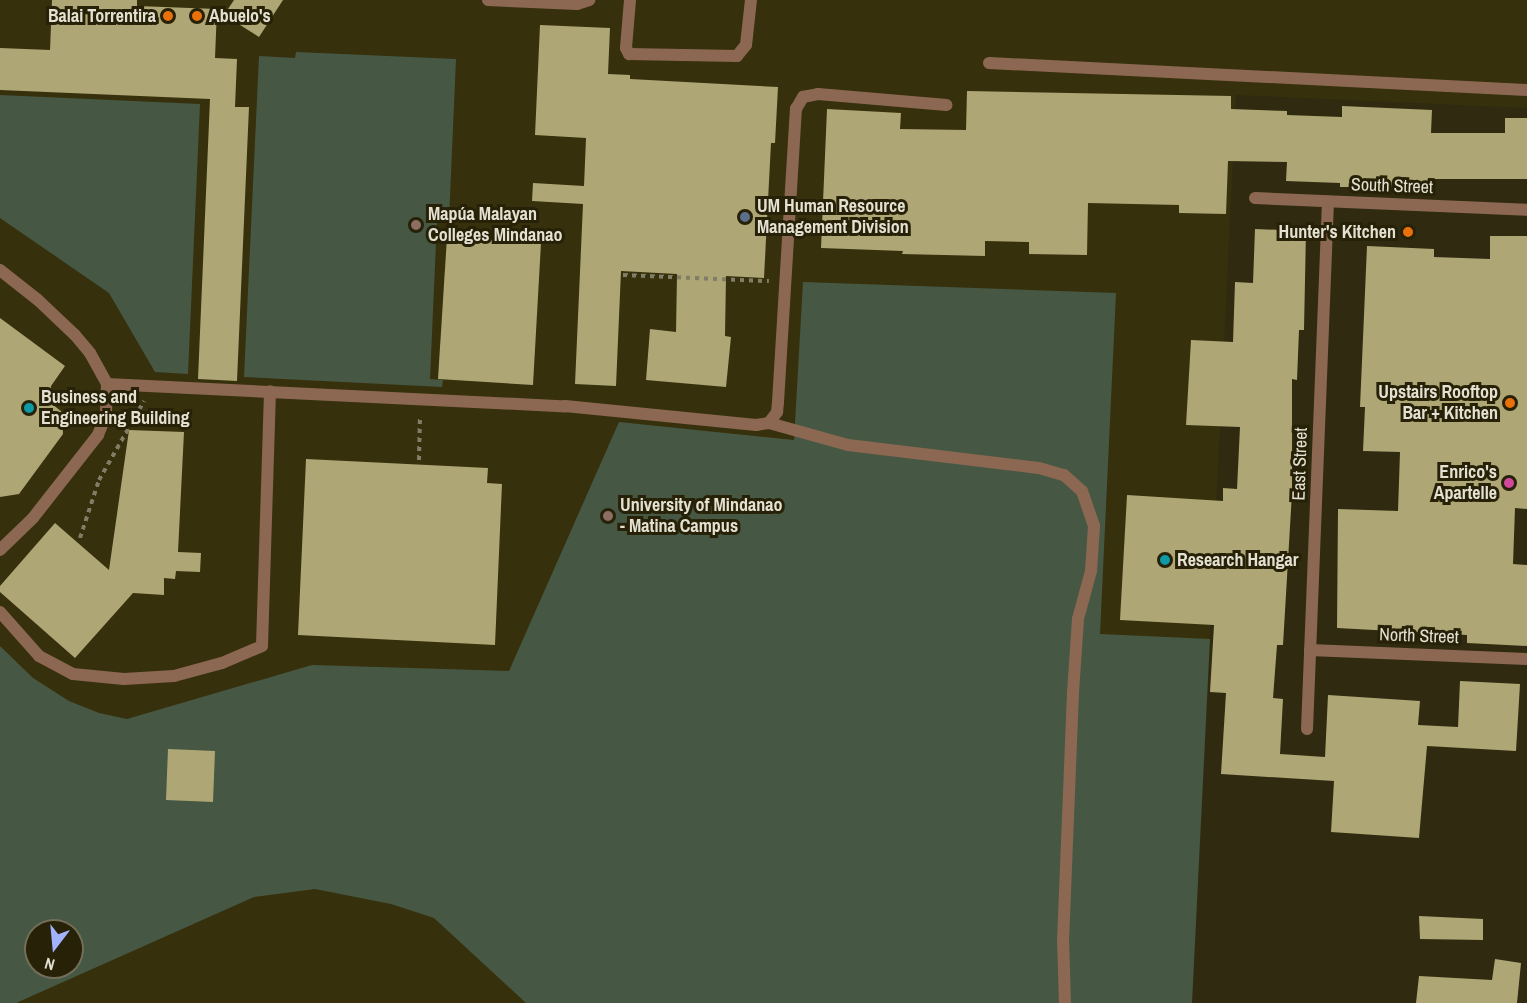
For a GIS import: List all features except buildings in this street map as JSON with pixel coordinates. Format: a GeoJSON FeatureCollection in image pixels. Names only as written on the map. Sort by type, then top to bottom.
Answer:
{"type":"FeatureCollection","features":[{"type":"Feature","properties":{"kind":"street"},"geometry":{"type":"LineString","coordinates":[[488,0],[577,4],[589,0]]}},
{"type":"Feature","properties":{"kind":"street"},"geometry":{"type":"LineString","coordinates":[[630,0],[626,48],[629,54],[737,56],[746,45],[751,0]]}},
{"type":"Feature","properties":{"kind":"street"},"geometry":{"type":"LineString","coordinates":[[989,63],[1527,90]]}},
{"type":"Feature","properties":{"kind":"street"},"geometry":{"type":"LineString","coordinates":[[769,423],[777,412],[778,402],[796,109],[803,97],[818,94],[947,105]]}},
{"type":"Feature","properties":{"kind":"street","name":"South Street"},"geometry":{"type":"LineString","coordinates":[[1255,198],[1527,210]]}},
{"type":"Feature","properties":{"kind":"street","name":"East Street"},"geometry":{"type":"LineString","coordinates":[[1307,729],[1328,201]]}},
{"type":"Feature","properties":{"kind":"street"},"geometry":{"type":"LineString","coordinates":[[0,270],[38,300],[75,335],[90,352],[107,384],[106,415],[98,435],[33,518],[0,550]]}},
{"type":"Feature","properties":{"kind":"street"},"geometry":{"type":"LineString","coordinates":[[107,384],[565,406],[756,425],[769,423],[848,445],[1039,468],[1064,475],[1082,491],[1094,526],[1091,571],[1078,619],[1074,683],[1063,937],[1065,1003]]}},
{"type":"Feature","properties":{"kind":"street"},"geometry":{"type":"LineString","coordinates":[[0,612],[39,656],[73,674],[124,679],[174,676],[222,663],[262,646],[270,391]]}},
{"type":"Feature","properties":{"kind":"street","name":"North Street"},"geometry":{"type":"LineString","coordinates":[[1310,650],[1527,659]]}},
{"type":"Feature","properties":{"kind":"path"},"geometry":{"type":"LineString","coordinates":[[419,460],[421,399]]}},
{"type":"Feature","properties":{"kind":"path"},"geometry":{"type":"LineString","coordinates":[[80,538],[99,480],[144,400]]}},
{"type":"Feature","properties":{"kind":"shaded area","name":"University of Mindanao - Matina Campus"},"geometry":{"type":"Polygon","coordinates":[[[0,0],[1527,0],[1527,108],[1236,95],[1192,1003],[0,1003],[0,0]]]}},
{"type":"Feature","properties":{"kind":"green space"},"geometry":{"type":"Polygon","coordinates":[[[296,52],[456,59],[449,220],[437,220],[430,379],[443,380],[442,387],[244,377],[259,56],[295,58],[296,52]]]}},
{"type":"Feature","properties":{"kind":"green space"},"geometry":{"type":"Polygon","coordinates":[[[0,95],[200,104],[188,374],[155,372],[109,293],[0,218],[0,95]]]}},
{"type":"Feature","properties":{"kind":"green space"},"geometry":{"type":"Polygon","coordinates":[[[803,282],[1116,293],[1100,634],[1210,639],[1192,1003],[526,1003],[434,918],[391,904],[315,889],[254,897],[84,973],[84,919],[24,919],[24,979],[70,979],[16,1003],[0,1003],[0,646],[33,678],[69,701],[99,713],[127,719],[312,665],[509,671],[619,422],[794,440],[803,282]]]}},
{"type":"Feature","properties":{"kind":"place","name":"Balai Torrentira"},"geometry":{"type":"Point","coordinates":[168,16]}},
{"type":"Feature","properties":{"kind":"place","name":"Abuelo's"},"geometry":{"type":"Point","coordinates":[197,16]}},
{"type":"Feature","properties":{"kind":"place","name":"UM Human Resource Management Division"},"geometry":{"type":"Point","coordinates":[745,217]}},
{"type":"Feature","properties":{"kind":"place","name":"Mapúa Malayan Colleges Mindanao"},"geometry":{"type":"Point","coordinates":[416,225]}},
{"type":"Feature","properties":{"kind":"place","name":"Hunter's Kitchen"},"geometry":{"type":"Point","coordinates":[1408,232]}},
{"type":"Feature","properties":{"kind":"place","name":"Upstairs Rooftop Bar + Kitchen"},"geometry":{"type":"Point","coordinates":[1510,403]}},
{"type":"Feature","properties":{"kind":"place","name":"Business and Engineering Building"},"geometry":{"type":"Point","coordinates":[29,408]}},
{"type":"Feature","properties":{"kind":"place","name":"Enrico's Apartelle"},"geometry":{"type":"Point","coordinates":[1509,483]}},
{"type":"Feature","properties":{"kind":"place","name":"University of Mindanao - Matina Campus"},"geometry":{"type":"Point","coordinates":[608,516]}},
{"type":"Feature","properties":{"kind":"place","name":"Research Hangar"},"geometry":{"type":"Point","coordinates":[1165,560]}}]}
